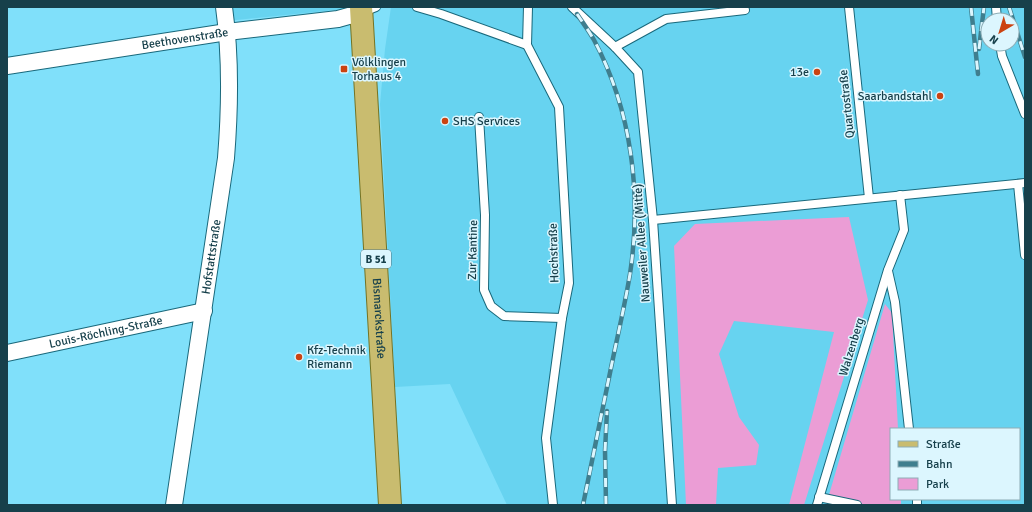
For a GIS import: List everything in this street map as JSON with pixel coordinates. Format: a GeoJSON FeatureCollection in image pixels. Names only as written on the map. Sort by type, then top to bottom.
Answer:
{"type":"FeatureCollection","features":[{"type":"Feature","properties":{"kind":"main road","name":"Bismarckstraße"},"geometry":{"type":"LineString","coordinates":[[366,8],[390,505]]}},
{"type":"Feature","properties":{"kind":"street","name":"Hofstattstraße"},"geometry":{"type":"LineString","coordinates":[[174,505],[226,158],[229,85],[227,32],[224,7]]}},
{"type":"Feature","properties":{"kind":"street","name":"Beethovenstraße"},"geometry":{"type":"LineString","coordinates":[[7,66],[227,32],[338,19],[366,8]]}},
{"type":"Feature","properties":{"kind":"street","name":"Louis-Röchling-Straße"},"geometry":{"type":"LineString","coordinates":[[7,353],[204,311]]}},
{"type":"Feature","properties":{"kind":"lane"},"geometry":{"type":"LineString","coordinates":[[417,7],[441,14],[527,45]]}},
{"type":"Feature","properties":{"kind":"lane","name":"Hochstraße"},"geometry":{"type":"LineString","coordinates":[[528,7],[527,45],[559,107],[569,283],[562,318],[546,438],[553,505]]}},
{"type":"Feature","properties":{"kind":"lane"},"geometry":{"type":"LineString","coordinates":[[615,47],[666,20],[745,10],[744,7]]}},
{"type":"Feature","properties":{"kind":"lane","name":"Quartostraße"},"geometry":{"type":"LineString","coordinates":[[849,7],[869,198]]}},
{"type":"Feature","properties":{"kind":"lane","name":"Nauweiler Allee (Mitte)"},"geometry":{"type":"LineString","coordinates":[[572,8],[615,47],[638,72],[653,220],[672,505]]}},
{"type":"Feature","properties":{"kind":"lane"},"geometry":{"type":"LineString","coordinates":[[1001,52],[1025,114]]}},
{"type":"Feature","properties":{"kind":"lane","name":"Zur Kantine"},"geometry":{"type":"LineString","coordinates":[[478,117],[485,215],[484,290],[490,306],[504,316],[562,318]]}},
{"type":"Feature","properties":{"kind":"lane"},"geometry":{"type":"LineString","coordinates":[[653,220],[1021,184],[1025,255]]}},
{"type":"Feature","properties":{"kind":"lane","name":"Walzenberg"},"geometry":{"type":"LineString","coordinates":[[818,501],[888,270],[904,230],[900,195]]}},
{"type":"Feature","properties":{"kind":"lane"},"geometry":{"type":"LineString","coordinates":[[888,270],[895,302],[909,428]]}},
{"type":"Feature","properties":{"kind":"lane"},"geometry":{"type":"LineString","coordinates":[[818,501],[857,505]]}},
{"type":"Feature","properties":{"kind":"shaded area"},"geometry":{"type":"Polygon","coordinates":[[[225,7],[345,7],[345,9],[227,21],[225,7]]]}},
{"type":"Feature","properties":{"kind":"shaded area"},"geometry":{"type":"Polygon","coordinates":[[[391,7],[1025,7],[1025,505],[507,505],[450,384],[395,387],[380,104],[385,49],[391,7]]]}},
{"type":"Feature","properties":{"kind":"green space"},"geometry":{"type":"Polygon","coordinates":[[[849,217],[868,300],[804,505],[789,505],[834,332],[734,321],[719,354],[739,417],[759,445],[756,465],[718,468],[716,505],[686,505],[674,246],[695,224],[849,217]]]}},
{"type":"Feature","properties":{"kind":"green space"},"geometry":{"type":"Polygon","coordinates":[[[885,304],[892,313],[898,428],[890,428],[890,500],[901,500],[901,505],[826,505],[885,304]]]}},
{"type":"Feature","properties":{"kind":"railway"},"geometry":{"type":"LineString","coordinates":[[971,7],[978,74]]}},
{"type":"Feature","properties":{"kind":"railway"},"geometry":{"type":"LineString","coordinates":[[979,49],[984,7]]}},
{"type":"Feature","properties":{"kind":"railway"},"geometry":{"type":"LineString","coordinates":[[1009,7],[1025,57]]}},
{"type":"Feature","properties":{"kind":"railway"},"geometry":{"type":"LineString","coordinates":[[577,14],[594,40],[607,67],[617,95],[631,154],[635,214],[630,274],[583,505]]}},
{"type":"Feature","properties":{"kind":"railway"},"geometry":{"type":"LineString","coordinates":[[606,505],[605,451],[607,411]]}},
{"type":"Feature","properties":{"kind":"place","name":"Völklingen Torhaus 4"},"geometry":{"type":"Point","coordinates":[344,69]}},
{"type":"Feature","properties":{"kind":"place","name":"13e"},"geometry":{"type":"Point","coordinates":[817,72]}},
{"type":"Feature","properties":{"kind":"place","name":"Saarbandstahl"},"geometry":{"type":"Point","coordinates":[940,96]}},
{"type":"Feature","properties":{"kind":"place","name":"SHS Services"},"geometry":{"type":"Point","coordinates":[445,121]}},
{"type":"Feature","properties":{"kind":"place","name":"Kfz-Technik Riemann"},"geometry":{"type":"Point","coordinates":[299,357]}}]}
